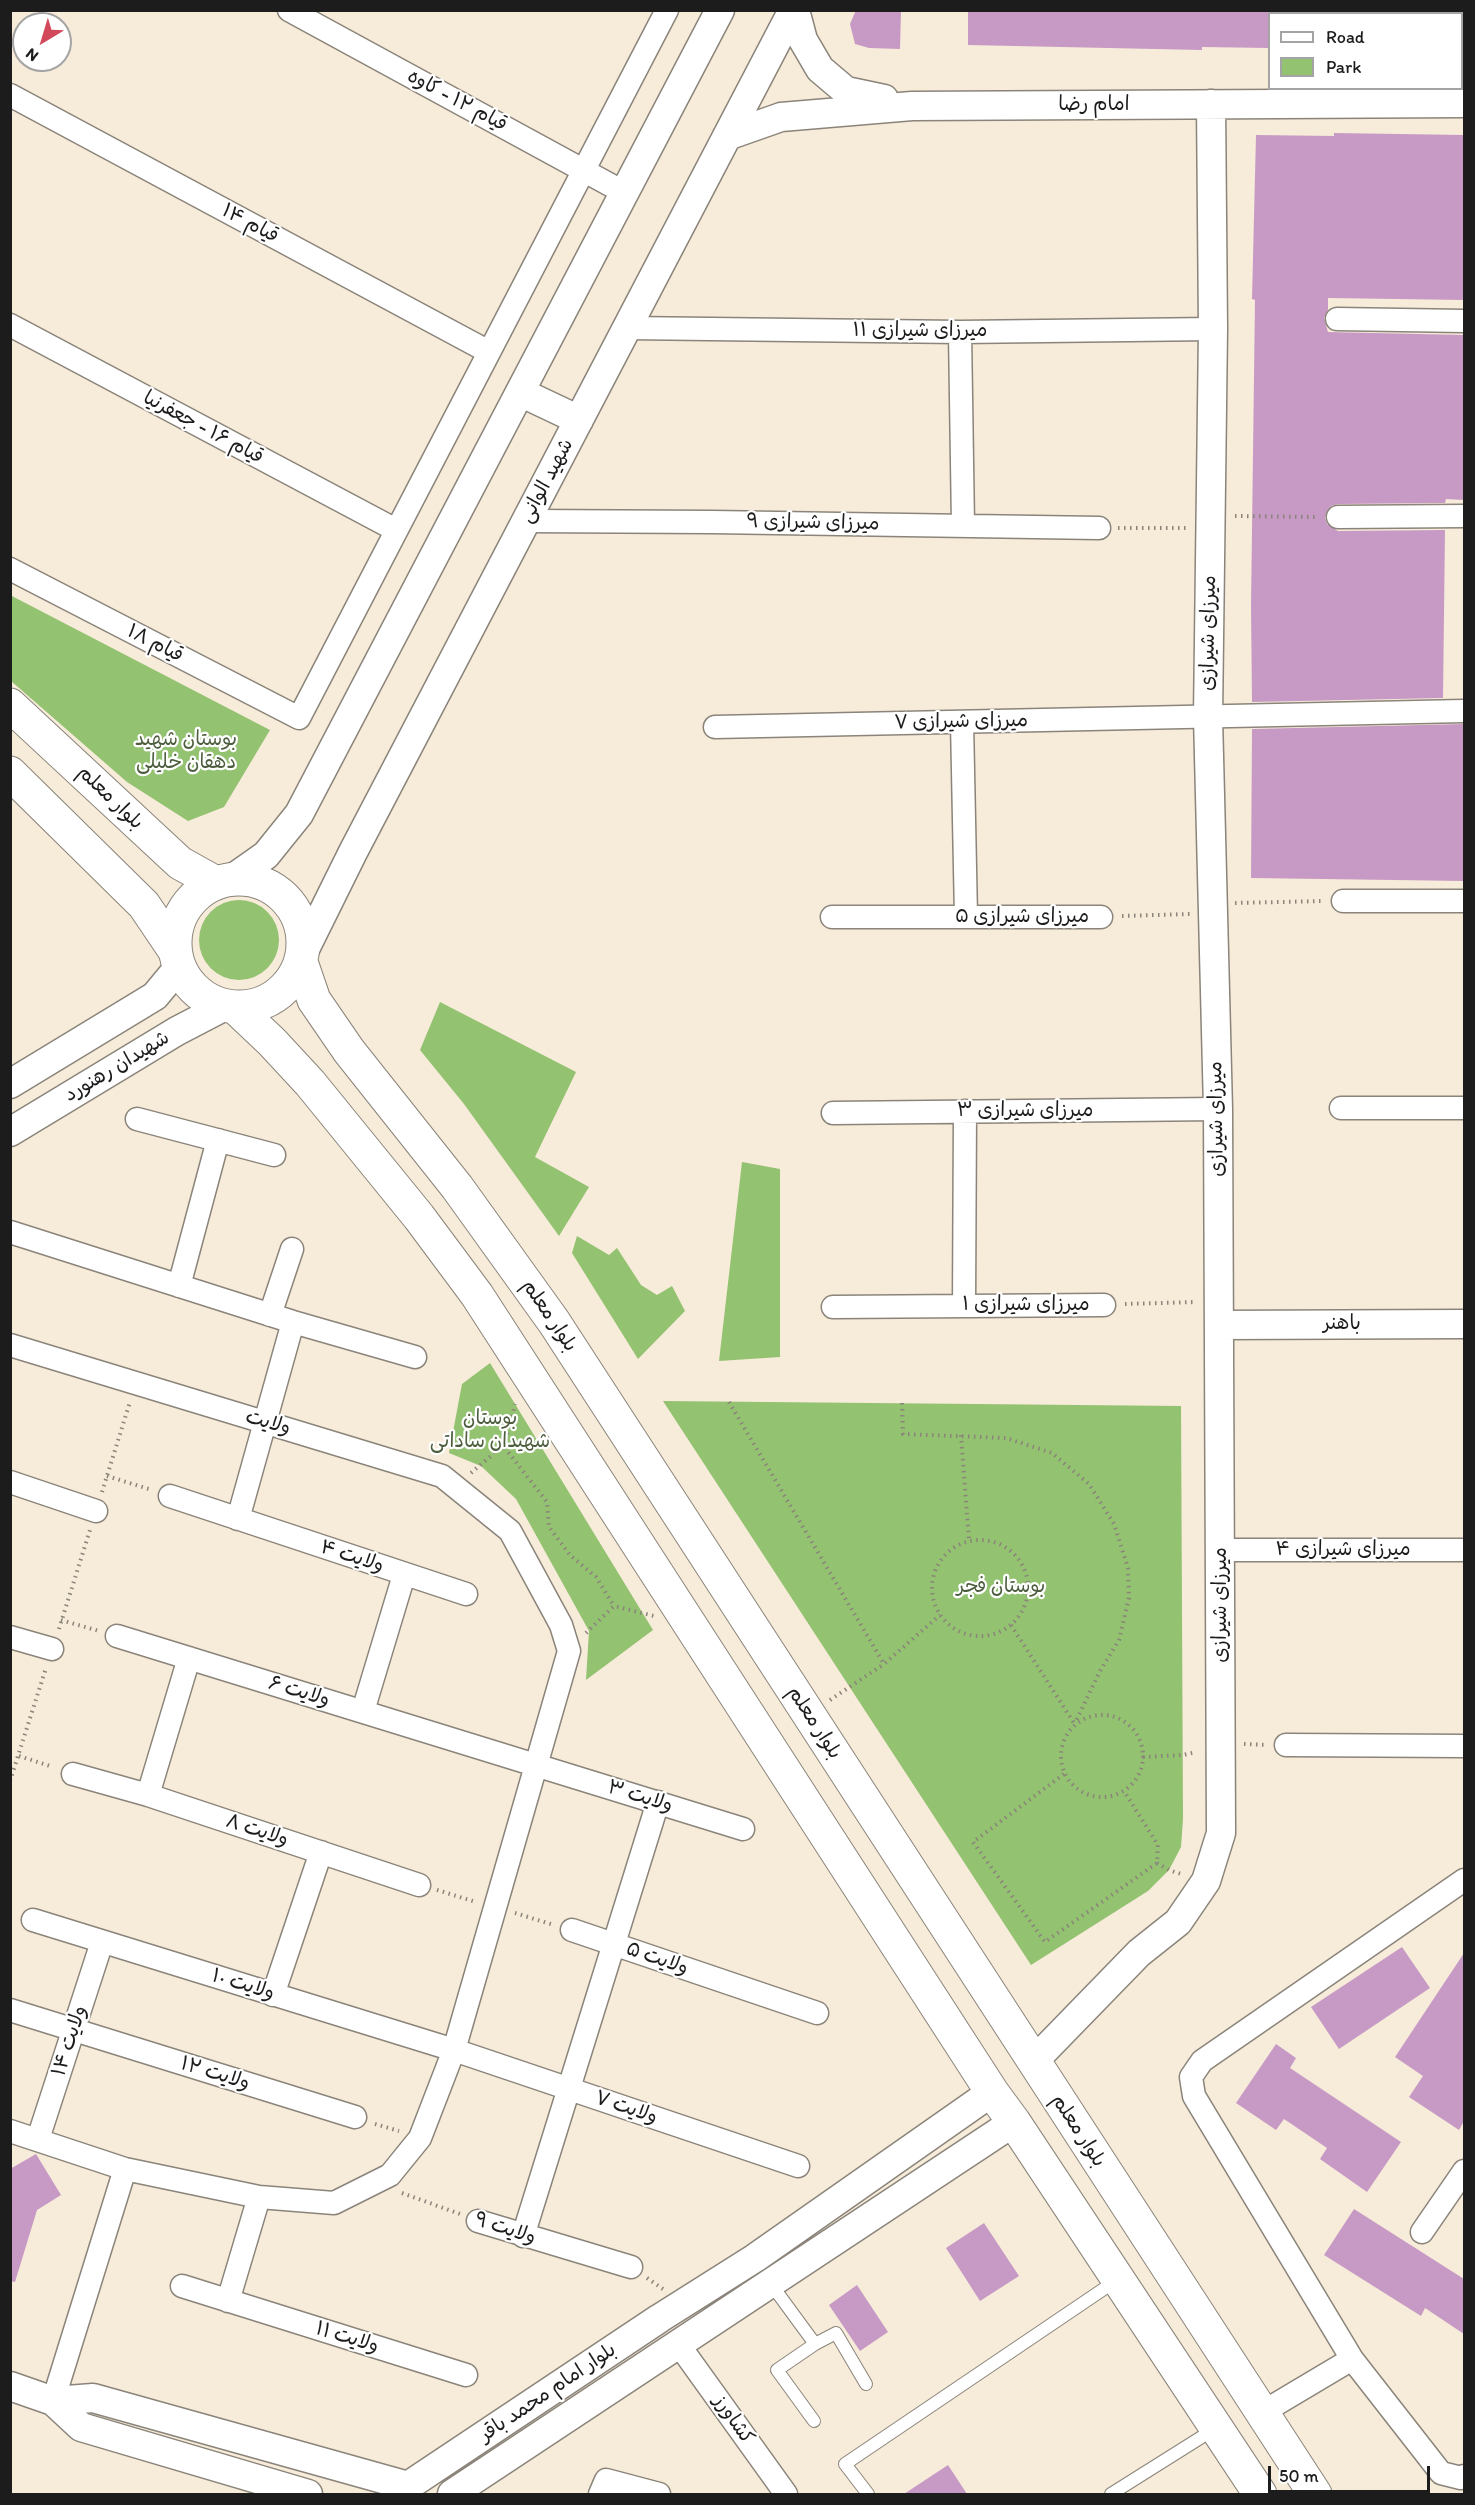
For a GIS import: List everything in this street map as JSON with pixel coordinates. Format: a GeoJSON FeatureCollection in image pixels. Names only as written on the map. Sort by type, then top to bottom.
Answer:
{"type":"FeatureCollection","features":[{"type":"Feature","properties":{"kind":"main road","name":"بلوار معلم"},"geometry":{"type":"LineString","coordinates":[[10,705],[180,863],[224,881]]}},
{"type":"Feature","properties":{"kind":"main road"},"geometry":{"type":"LineString","coordinates":[[10,773],[144,905],[177,959],[188,982],[214,1003],[247,1007],[263,1003],[278,995],[290,984],[302,957],[303,936],[299,920],[291,905],[265,884],[249,880],[224,881],[201,892],[189,903],[180,918],[176,934],[177,959]]}},
{"type":"Feature","properties":{"kind":"main road","name":"بلوار معلم"},"geometry":{"type":"LineString","coordinates":[[302,957],[314,1000],[349,1051],[517,1267],[1315,2494]]}},
{"type":"Feature","properties":{"kind":"main road"},"geometry":{"type":"LineString","coordinates":[[230,1006],[302,1075],[365,1149],[477,1295],[992,2092],[1260,2494]]}},
{"type":"Feature","properties":{"kind":"main road"},"geometry":{"type":"LineString","coordinates":[[992,2092],[1033,2062]]}},
{"type":"Feature","properties":{"kind":"main road"},"geometry":{"type":"LineString","coordinates":[[1014,2122],[1055,2096]]}},
{"type":"Feature","properties":{"kind":"street","name":"قیام ۱۲ - کاوه"},"geometry":{"type":"LineString","coordinates":[[289,10],[625,193]]}},
{"type":"Feature","properties":{"kind":"street"},"geometry":{"type":"LineString","coordinates":[[396,530],[667,10]]}},
{"type":"Feature","properties":{"kind":"street"},"geometry":{"type":"LineString","coordinates":[[224,881],[266,855],[299,814],[720,10]]}},
{"type":"Feature","properties":{"kind":"street"},"geometry":{"type":"LineString","coordinates":[[794,10],[802,40],[820,69],[846,91],[912,105]]}},
{"type":"Feature","properties":{"kind":"street","name":"شهید الوانی"},"geometry":{"type":"LineString","coordinates":[[302,957],[353,852],[794,10]]}},
{"type":"Feature","properties":{"kind":"street","name":"قیام ۱۴"},"geometry":{"type":"LineString","coordinates":[[10,95],[489,352]]}},
{"type":"Feature","properties":{"kind":"street","name":"امام رضا"},"geometry":{"type":"LineString","coordinates":[[727,136],[781,117],[912,105],[1464,103]]}},
{"type":"Feature","properties":{"kind":"street","name":"میرزای شیرازی"},"geometry":{"type":"LineString","coordinates":[[1033,2062],[1139,1953],[1178,1922],[1206,1881],[1221,1833],[1218,1109],[1208,717],[1213,329],[1211,104]]}},
{"type":"Feature","properties":{"kind":"street"},"geometry":{"type":"LineString","coordinates":[[1337,319],[1464,321]]}},
{"type":"Feature","properties":{"kind":"street","name":"قیام ۱۶ - جعفرنیا"},"geometry":{"type":"LineString","coordinates":[[10,325],[396,530]]}},
{"type":"Feature","properties":{"kind":"street","name":"میرزای شیرازی ۱۱"},"geometry":{"type":"LineString","coordinates":[[627,328],[960,332],[1213,329]]}},
{"type":"Feature","properties":{"kind":"street"},"geometry":{"type":"LineString","coordinates":[[960,332],[963,526]]}},
{"type":"Feature","properties":{"kind":"street"},"geometry":{"type":"LineString","coordinates":[[520,392],[579,420]]}},
{"type":"Feature","properties":{"kind":"street"},"geometry":{"type":"LineString","coordinates":[[1338,517],[1464,516]]}},
{"type":"Feature","properties":{"kind":"street","name":"میرزای شیرازی ۹"},"geometry":{"type":"LineString","coordinates":[[526,521],[1100,528]]}},
{"type":"Feature","properties":{"kind":"street","name":"قیام ۱۸"},"geometry":{"type":"LineString","coordinates":[[10,569],[299,718],[396,530]]}},
{"type":"Feature","properties":{"kind":"street","name":"میرزای شیرازی ۷"},"geometry":{"type":"LineString","coordinates":[[715,727],[1464,711]]}},
{"type":"Feature","properties":{"kind":"street"},"geometry":{"type":"LineString","coordinates":[[962,722],[966,917]]}},
{"type":"Feature","properties":{"kind":"street"},"geometry":{"type":"LineString","coordinates":[[1343,901],[1464,901]]}},
{"type":"Feature","properties":{"kind":"street","name":"میرزای شیرازی ۵"},"geometry":{"type":"LineString","coordinates":[[832,917],[1101,916]]}},
{"type":"Feature","properties":{"kind":"street","name":"شهیدان رهنورد"},"geometry":{"type":"LineString","coordinates":[[10,1084],[155,996],[177,959]]}},
{"type":"Feature","properties":{"kind":"street","name":"شهیدان رهنورد"},"geometry":{"type":"LineString","coordinates":[[10,1132],[177,1031],[230,1006]]}},
{"type":"Feature","properties":{"kind":"street"},"geometry":{"type":"LineString","coordinates":[[1341,1108],[1464,1108]]}},
{"type":"Feature","properties":{"kind":"street","name":"میرزای شیرازی ۳"},"geometry":{"type":"LineString","coordinates":[[833,1113],[1218,1109]]}},
{"type":"Feature","properties":{"kind":"street"},"geometry":{"type":"LineString","coordinates":[[964,1306],[965,1111]]}},
{"type":"Feature","properties":{"kind":"street"},"geometry":{"type":"LineString","coordinates":[[137,1119],[274,1155]]}},
{"type":"Feature","properties":{"kind":"street"},"geometry":{"type":"LineString","coordinates":[[179,1286],[218,1140]]}},
{"type":"Feature","properties":{"kind":"street"},"geometry":{"type":"LineString","coordinates":[[10,1232],[270,1315],[415,1357]]}},
{"type":"Feature","properties":{"kind":"street"},"geometry":{"type":"LineString","coordinates":[[270,1315],[292,1249]]}},
{"type":"Feature","properties":{"kind":"street","name":"میرزای شیرازی ۱"},"geometry":{"type":"LineString","coordinates":[[833,1307],[1104,1305]]}},
{"type":"Feature","properties":{"kind":"street","name":"باهنر"},"geometry":{"type":"LineString","coordinates":[[1219,1314],[1464,1324]]}},
{"type":"Feature","properties":{"kind":"street"},"geometry":{"type":"LineString","coordinates":[[238,1519],[293,1322]]}},
{"type":"Feature","properties":{"kind":"street","name":"ولایت"},"geometry":{"type":"LineString","coordinates":[[10,1345],[442,1476],[510,1531],[561,1625],[569,1651]]}},
{"type":"Feature","properties":{"kind":"street"},"geometry":{"type":"LineString","coordinates":[[10,1482],[96,1511]]}},
{"type":"Feature","properties":{"kind":"street","name":"ولایت ۴"},"geometry":{"type":"LineString","coordinates":[[170,1496],[466,1594]]}},
{"type":"Feature","properties":{"kind":"street","name":"میرزای شیرازی ۴"},"geometry":{"type":"LineString","coordinates":[[1221,1550],[1464,1550]]}},
{"type":"Feature","properties":{"kind":"street"},"geometry":{"type":"LineString","coordinates":[[363,1712],[404,1575]]}},
{"type":"Feature","properties":{"kind":"street","name":"ولایت ۶"},"geometry":{"type":"LineString","coordinates":[[117,1636],[537,1765]]}},
{"type":"Feature","properties":{"kind":"street"},"geometry":{"type":"LineString","coordinates":[[10,1637],[52,1649]]}},
{"type":"Feature","properties":{"kind":"street"},"geometry":{"type":"LineString","coordinates":[[10,2131],[125,2169],[259,2198],[334,2203],[390,2175],[420,2138],[454,2050],[569,1651]]}},
{"type":"Feature","properties":{"kind":"street"},"geometry":{"type":"LineString","coordinates":[[148,1795],[189,1658]]}},
{"type":"Feature","properties":{"kind":"street"},"geometry":{"type":"LineString","coordinates":[[1286,1745],[1464,1746]]}},
{"type":"Feature","properties":{"kind":"street","name":"ولایت ۳"},"geometry":{"type":"LineString","coordinates":[[537,1765],[743,1829]]}},
{"type":"Feature","properties":{"kind":"street","name":"ولایت ۸"},"geometry":{"type":"LineString","coordinates":[[73,1774],[148,1795],[419,1885]]}},
{"type":"Feature","properties":{"kind":"street"},"geometry":{"type":"LineString","coordinates":[[523,2236],[658,1802]]}},
{"type":"Feature","properties":{"kind":"street"},"geometry":{"type":"LineString","coordinates":[[273,1995],[321,1852]]}},
{"type":"Feature","properties":{"kind":"street"},"geometry":{"type":"LineString","coordinates":[[1464,1880],[1202,2061],[1191,2078],[1194,2096],[1352,2359],[1441,2473],[1461,2478],[1464,2476]]}},
{"type":"Feature","properties":{"kind":"street","name":"ولایت ۱۰"},"geometry":{"type":"LineString","coordinates":[[33,1920],[454,2050]]}},
{"type":"Feature","properties":{"kind":"street","name":"ولایت ۵"},"geometry":{"type":"LineString","coordinates":[[572,1930],[817,2013]]}},
{"type":"Feature","properties":{"kind":"street","name":"ولایت ۱۴"},"geometry":{"type":"LineString","coordinates":[[38,2139],[102,1942]]}},
{"type":"Feature","properties":{"kind":"street","name":"ولایت ۱۲"},"geometry":{"type":"LineString","coordinates":[[10,2010],[355,2117]]}},
{"type":"Feature","properties":{"kind":"street","name":"ولایت ۷"},"geometry":{"type":"LineString","coordinates":[[454,2050],[798,2166]]}},
{"type":"Feature","properties":{"kind":"street","name":"بلوار امام محمد باقر"},"geometry":{"type":"LineString","coordinates":[[10,2386],[53,2401],[93,2398],[407,2490],[755,2258],[992,2092]]}},
{"type":"Feature","properties":{"kind":"street","name":"بلوار امام محمد باقر"},"geometry":{"type":"LineString","coordinates":[[452,2494],[1014,2122]]}},
{"type":"Feature","properties":{"kind":"street"},"geometry":{"type":"LineString","coordinates":[[53,2401],[125,2169]]}},
{"type":"Feature","properties":{"kind":"street"},"geometry":{"type":"LineString","coordinates":[[1422,2232],[1464,2171]]}},
{"type":"Feature","properties":{"kind":"street"},"geometry":{"type":"LineString","coordinates":[[228,2301],[259,2198]]}},
{"type":"Feature","properties":{"kind":"street","name":"ولایت ۹"},"geometry":{"type":"LineString","coordinates":[[478,2221],[631,2267]]}},
{"type":"Feature","properties":{"kind":"street","name":"ولایت ۱۱"},"geometry":{"type":"LineString","coordinates":[[182,2286],[466,2375]]}},
{"type":"Feature","properties":{"kind":"street","name":"کشاورز"},"geometry":{"type":"LineString","coordinates":[[680,2345],[786,2494]]}},
{"type":"Feature","properties":{"kind":"street"},"geometry":{"type":"LineString","coordinates":[[1263,2412],[1352,2359]]}},
{"type":"Feature","properties":{"kind":"street","name":"بلوار امام محمد باقر"},"geometry":{"type":"LineString","coordinates":[[53,2401],[81,2427],[308,2494]]}},
{"type":"Feature","properties":{"kind":"street"},"geometry":{"type":"LineString","coordinates":[[600,2494],[606,2480],[659,2494]]}},
{"type":"Feature","properties":{"kind":"lane"},"geometry":{"type":"LineString","coordinates":[[868,2494],[845,2464],[1118,2279]]}},
{"type":"Feature","properties":{"kind":"lane"},"geometry":{"type":"LineString","coordinates":[[771,2284],[815,2344]]}},
{"type":"Feature","properties":{"kind":"lane"},"geometry":{"type":"LineString","coordinates":[[814,2421],[777,2370],[815,2344],[836,2333],[866,2384]]}},
{"type":"Feature","properties":{"kind":"lane"},"geometry":{"type":"LineString","coordinates":[[1111,2494],[1216,2428]]}},
{"type":"Feature","properties":{"kind":"path"},"geometry":{"type":"LineString","coordinates":[[1100,528],[1338,517]]}},
{"type":"Feature","properties":{"kind":"path","name":"میرزای شیرازی ۵"},"geometry":{"type":"LineString","coordinates":[[1101,916],[1343,901]]}},
{"type":"Feature","properties":{"kind":"path","name":"میرزای شیرازی ۱"},"geometry":{"type":"LineString","coordinates":[[1104,1305],[1219,1314]]}},
{"type":"Feature","properties":{"kind":"path"},"geometry":{"type":"LineString","coordinates":[[452,1483],[471,1473],[492,1455],[509,1431],[524,1365]]}},
{"type":"Feature","properties":{"kind":"path"},"geometry":{"type":"LineString","coordinates":[[10,1782],[136,1383]]}},
{"type":"Feature","properties":{"kind":"path"},"geometry":{"type":"LineString","coordinates":[[729,1402],[884,1664]]}},
{"type":"Feature","properties":{"kind":"path"},"geometry":{"type":"LineString","coordinates":[[902,1403],[903,1434],[1006,1438],[1052,1453],[1089,1484],[1114,1524],[1128,1568],[1129,1598],[1119,1640],[1100,1671],[1075,1724],[1066,1734],[1061,1747],[1060,1761],[1064,1774],[1073,1785],[1091,1795],[1111,1796],[1124,1791],[1134,1782],[1141,1770],[1142,1744],[1136,1732],[1126,1722],[1114,1716],[1100,1714],[1087,1717],[1075,1724]]}},
{"type":"Feature","properties":{"kind":"path"},"geometry":{"type":"LineString","coordinates":[[961,1435],[969,1541]]}},
{"type":"Feature","properties":{"kind":"path"},"geometry":{"type":"LineString","coordinates":[[501,1443],[547,1502],[549,1527],[570,1555],[596,1577],[614,1606],[660,1618],[686,1616]]}},
{"type":"Feature","properties":{"kind":"path"},"geometry":{"type":"LineString","coordinates":[[107,1476],[170,1496]]}},
{"type":"Feature","properties":{"kind":"path"},"geometry":{"type":"LineString","coordinates":[[985,1540],[1000,1544],[1013,1552],[1023,1566],[1028,1581],[1028,1598],[1022,1613],[998,1634],[981,1636],[965,1634],[951,1627],[940,1615],[934,1601],[932,1586],[935,1570],[943,1557],[955,1547],[969,1541],[985,1540]]}},
{"type":"Feature","properties":{"kind":"path"},"geometry":{"type":"LineString","coordinates":[[569,1651],[614,1606]]}},
{"type":"Feature","properties":{"kind":"path"},"geometry":{"type":"LineString","coordinates":[[807,1714],[884,1664],[940,1615]]}},
{"type":"Feature","properties":{"kind":"path"},"geometry":{"type":"LineString","coordinates":[[62,1620],[117,1636]]}},
{"type":"Feature","properties":{"kind":"path"},"geometry":{"type":"LineString","coordinates":[[1011,1625],[1075,1724]]}},
{"type":"Feature","properties":{"kind":"path"},"geometry":{"type":"LineString","coordinates":[[1143,1757],[1183,1755],[1222,1744],[1286,1745]]}},
{"type":"Feature","properties":{"kind":"path"},"geometry":{"type":"LineString","coordinates":[[18,1756],[73,1774]]}},
{"type":"Feature","properties":{"kind":"path"},"geometry":{"type":"LineString","coordinates":[[1064,1774],[973,1842],[1045,1942],[1157,1863],[1158,1845],[1124,1791]]}},
{"type":"Feature","properties":{"kind":"path"},"geometry":{"type":"LineString","coordinates":[[419,1885],[572,1930]]}},
{"type":"Feature","properties":{"kind":"path"},"geometry":{"type":"LineString","coordinates":[[355,2117],[420,2138]]}},
{"type":"Feature","properties":{"kind":"path","name":"ولایت ۹"},"geometry":{"type":"LineString","coordinates":[[390,2175],[402,2194],[478,2221]]}},
{"type":"Feature","properties":{"kind":"path"},"geometry":{"type":"LineString","coordinates":[[631,2267],[683,2304]]}},
{"type":"Feature","properties":{"kind":"green space","name":"بوستان شهید دهقان خلیلی"},"geometry":{"type":"Polygon","coordinates":[[[10,595],[270,730],[224,807],[188,821],[127,782],[11,681],[10,595]]]}},
{"type":"Feature","properties":{"kind":"green space"},"geometry":{"type":"Polygon","coordinates":[[[239,900],[254,903],[267,912],[276,925],[279,940],[276,955],[267,968],[254,977],[239,980],[224,977],[211,968],[202,955],[199,940],[202,925],[211,912],[224,903],[239,900]]]}},
{"type":"Feature","properties":{"kind":"green space"},"geometry":{"type":"Polygon","coordinates":[[[440,1002],[576,1072],[535,1157],[589,1187],[559,1236],[464,1104],[420,1050],[440,1002]]]}},
{"type":"Feature","properties":{"kind":"green space"},"geometry":{"type":"Polygon","coordinates":[[[742,1162],[780,1169],[780,1357],[719,1361],[742,1162]]]}},
{"type":"Feature","properties":{"kind":"green space"},"geometry":{"type":"Polygon","coordinates":[[[577,1236],[609,1255],[617,1248],[641,1285],[657,1295],[672,1286],[685,1311],[638,1359],[572,1253],[577,1236]]]}},
{"type":"Feature","properties":{"kind":"green space","name":"بوستان شهیدان ساداتی"},"geometry":{"type":"Polygon","coordinates":[[[490,1363],[653,1630],[586,1680],[589,1631],[516,1499],[481,1466],[449,1453],[462,1384],[490,1363]]]}},
{"type":"Feature","properties":{"kind":"green space","name":"بوستان فجر"},"geometry":{"type":"Polygon","coordinates":[[[663,1401],[1181,1406],[1183,1819],[1181,1847],[1169,1870],[1148,1891],[1031,1965],[663,1401]]]}},
{"type":"Feature","properties":{"kind":"building"},"geometry":{"type":"Polygon","coordinates":[[[856,10],[901,10],[900,49],[869,48],[855,44],[850,24],[856,10]]]}},
{"type":"Feature","properties":{"kind":"building"},"geometry":{"type":"Polygon","coordinates":[[[968,10],[1269,10],[1268,48],[1202,47],[1202,50],[968,45],[968,10]]]}},
{"type":"Feature","properties":{"kind":"building"},"geometry":{"type":"Polygon","coordinates":[[[1334,133],[1464,135],[1464,300],[1328,298],[1328,310],[1324,318],[1328,332],[1464,335],[1464,500],[1446,499],[1445,503],[1338,504],[1331,506],[1325,517],[1327,524],[1338,531],[1445,530],[1443,698],[1252,702],[1255,300],[1252,299],[1256,135],[1334,136],[1334,133]]]}},
{"type":"Feature","properties":{"kind":"building"},"geometry":{"type":"Polygon","coordinates":[[[1464,724],[1464,881],[1251,878],[1252,729],[1464,724]]]}},
{"type":"Feature","properties":{"kind":"building"},"geometry":{"type":"Polygon","coordinates":[[[1402,1947],[1430,1988],[1339,2049],[1311,2007],[1402,1947]]]}},
{"type":"Feature","properties":{"kind":"building"},"geometry":{"type":"Polygon","coordinates":[[[1464,1953],[1464,2121],[1459,2130],[1409,2097],[1423,2076],[1395,2057],[1464,1953]]]}},
{"type":"Feature","properties":{"kind":"building"},"geometry":{"type":"Polygon","coordinates":[[[1276,2044],[1296,2058],[1290,2068],[1401,2142],[1367,2192],[1320,2159],[1327,2148],[1284,2119],[1276,2130],[1236,2103],[1276,2044]]]}},
{"type":"Feature","properties":{"kind":"building"},"geometry":{"type":"Polygon","coordinates":[[[36,2154],[61,2195],[37,2210],[15,2282],[10,2281],[10,2169],[36,2154]]]}},
{"type":"Feature","properties":{"kind":"building"},"geometry":{"type":"Polygon","coordinates":[[[1354,2209],[1464,2279],[1464,2334],[1425,2308],[1421,2316],[1324,2255],[1354,2209]]]}},
{"type":"Feature","properties":{"kind":"building"},"geometry":{"type":"Polygon","coordinates":[[[984,2223],[1019,2276],[980,2301],[946,2248],[984,2223]]]}},
{"type":"Feature","properties":{"kind":"building"},"geometry":{"type":"Polygon","coordinates":[[[857,2285],[888,2332],[860,2351],[829,2305],[857,2285]]]}},
{"type":"Feature","properties":{"kind":"building"},"geometry":{"type":"Polygon","coordinates":[[[948,2465],[967,2494],[904,2494],[948,2465]]]}}]}
